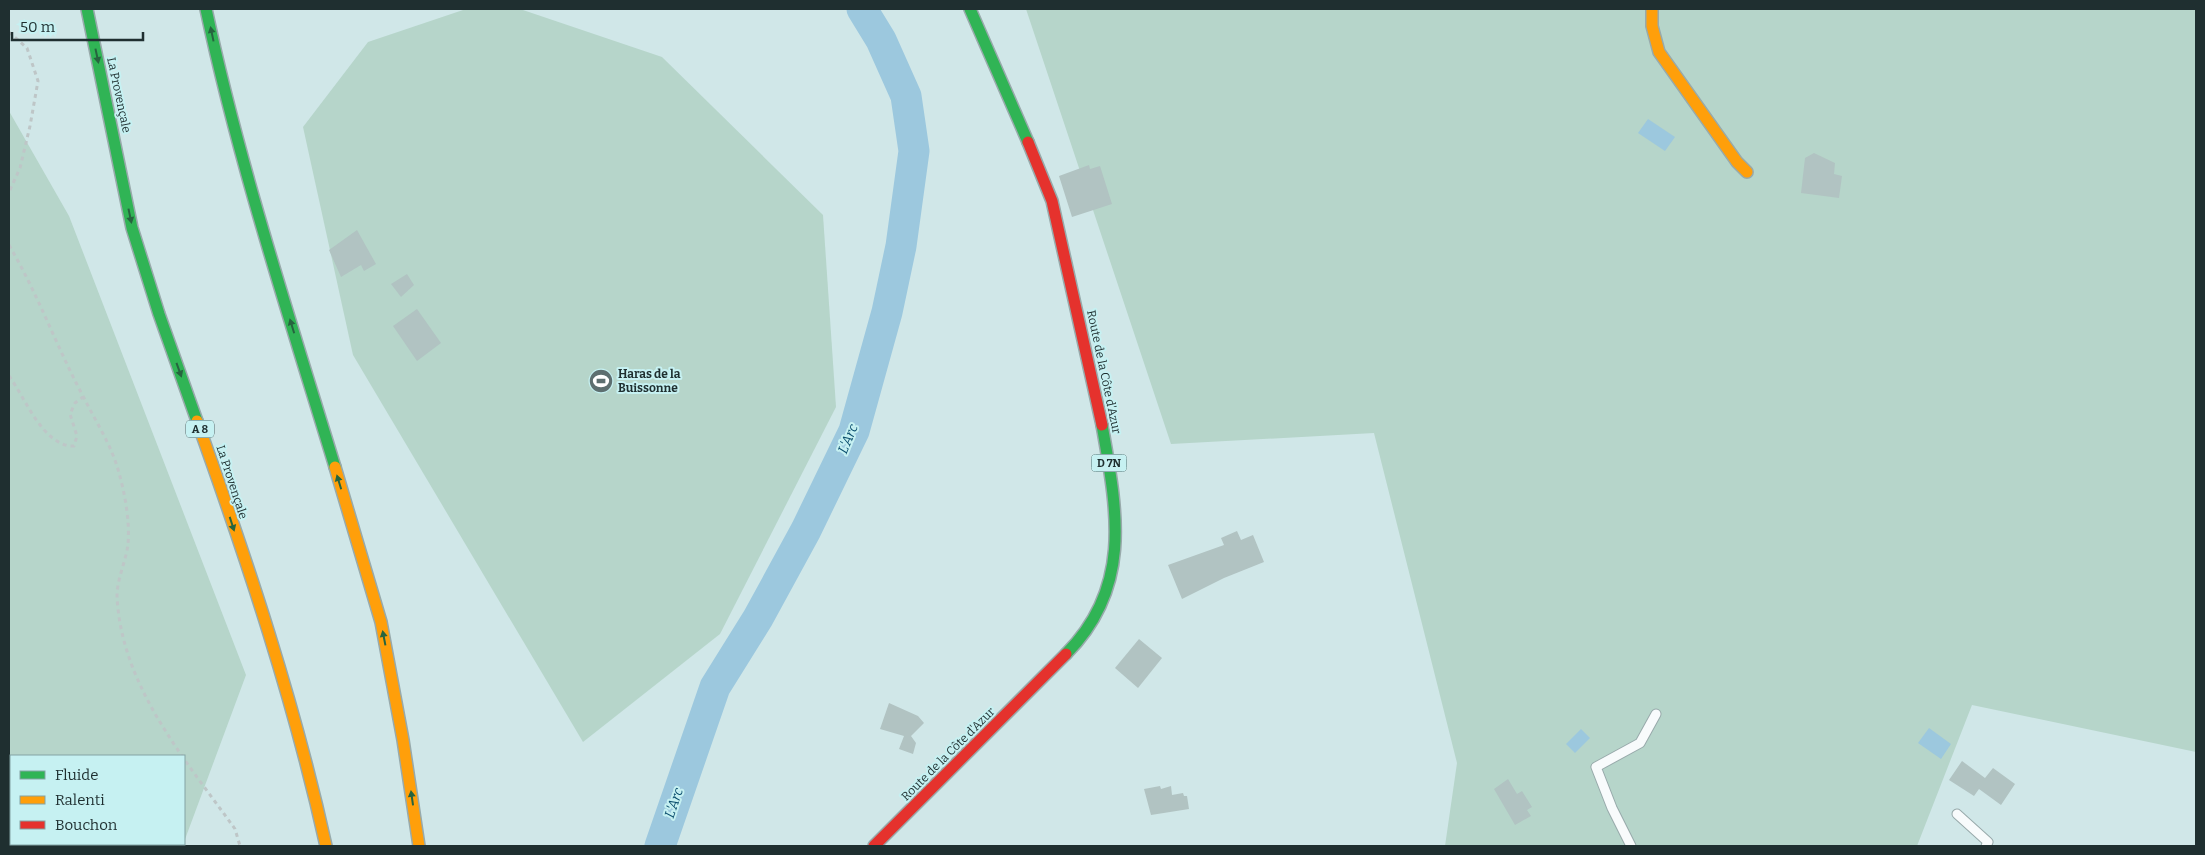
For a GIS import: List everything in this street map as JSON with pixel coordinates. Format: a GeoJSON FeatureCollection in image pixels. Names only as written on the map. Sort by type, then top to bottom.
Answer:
{"type":"FeatureCollection","features":[{"type":"Feature","properties":{"kind":"main road","name":"La Provençale"},"geometry":{"type":"LineString","coordinates":[[87,9],[132,228],[286,688],[312,778],[326,846]]}},
{"type":"Feature","properties":{"kind":"main road"},"geometry":{"type":"LineString","coordinates":[[206,9],[217,60],[258,214],[381,622],[403,740],[419,846]]}},
{"type":"Feature","properties":{"kind":"main road","name":"Route de la Côte d'Azur"},"geometry":{"type":"LineString","coordinates":[[874,846],[1077,643],[1102,604],[1115,563],[1116,515],[1109,464],[1052,202],[1032,150],[970,9]]}},
{"type":"Feature","properties":{"kind":"main road"},"geometry":{"type":"LineString","coordinates":[[1652,9],[1652,26],[1659,52],[1746,172]]}},
{"type":"Feature","properties":{"kind":"lane"},"geometry":{"type":"LineString","coordinates":[[1631,846],[1612,808],[1596,767],[1640,743],[1656,714]]}},
{"type":"Feature","properties":{"kind":"lane"},"geometry":{"type":"LineString","coordinates":[[1957,814],[1988,842],[1986,846]]}},
{"type":"Feature","properties":{"kind":"path"},"geometry":{"type":"LineString","coordinates":[[9,32],[27,48],[38,81],[20,168],[9,192]]}},
{"type":"Feature","properties":{"kind":"path"},"geometry":{"type":"LineString","coordinates":[[9,245],[23,268],[83,397],[103,432],[119,472],[125,500],[128,543],[117,594],[123,637],[158,723],[181,755]]}},
{"type":"Feature","properties":{"kind":"path"},"geometry":{"type":"LineString","coordinates":[[9,376],[36,419],[50,436],[64,447],[74,446],[77,436],[70,414],[75,403],[83,397]]}},
{"type":"Feature","properties":{"kind":"path"},"geometry":{"type":"LineString","coordinates":[[185,760],[235,829],[240,846]]}},
{"type":"Feature","properties":{"kind":"green space","name":"Haras de la Buissonne"},"geometry":{"type":"Polygon","coordinates":[[[466,9],[520,9],[662,57],[823,215],[836,407],[720,634],[583,742],[353,355],[303,127],[368,42],[466,9]]]}},
{"type":"Feature","properties":{"kind":"green space"},"geometry":{"type":"Polygon","coordinates":[[[1026,9],[2196,9],[2196,752],[1972,705],[1917,846],[1445,846],[1457,763],[1374,433],[1171,444],[1026,9]]]}},
{"type":"Feature","properties":{"kind":"green space"},"geometry":{"type":"Polygon","coordinates":[[[9,111],[69,216],[246,675],[185,839],[185,755],[10,755],[10,845],[182,846],[9,846],[9,111]]]}},
{"type":"Feature","properties":{"kind":"water"},"geometry":{"type":"Polygon","coordinates":[[[1648,119],[1675,137],[1665,151],[1638,133],[1648,119]]]}},
{"type":"Feature","properties":{"kind":"water"},"geometry":{"type":"Polygon","coordinates":[[[1929,728],[1951,744],[1941,759],[1918,743],[1929,728]]]}},
{"type":"Feature","properties":{"kind":"water"},"geometry":{"type":"Polygon","coordinates":[[[1581,729],[1590,738],[1575,753],[1566,744],[1581,729]]]}},
{"type":"Feature","properties":{"kind":"building"},"geometry":{"type":"Polygon","coordinates":[[[1814,153],[1835,163],[1834,174],[1842,176],[1839,198],[1801,193],[1805,158],[1814,153]]]}},
{"type":"Feature","properties":{"kind":"building"},"geometry":{"type":"Polygon","coordinates":[[[1089,165],[1090,169],[1100,166],[1112,204],[1072,217],[1059,176],[1089,165]]]}},
{"type":"Feature","properties":{"kind":"building"},"geometry":{"type":"Polygon","coordinates":[[[357,230],[376,264],[364,271],[361,265],[341,277],[329,250],[357,230]]]}},
{"type":"Feature","properties":{"kind":"building"},"geometry":{"type":"Polygon","coordinates":[[[407,274],[414,285],[401,297],[391,284],[407,274]]]}},
{"type":"Feature","properties":{"kind":"building"},"geometry":{"type":"Polygon","coordinates":[[[417,309],[441,343],[417,361],[393,326],[417,309]]]}},
{"type":"Feature","properties":{"kind":"building"},"geometry":{"type":"Polygon","coordinates":[[[1237,531],[1241,540],[1253,535],[1264,562],[1224,578],[1182,599],[1168,565],[1224,545],[1221,538],[1237,531]]]}},
{"type":"Feature","properties":{"kind":"building"},"geometry":{"type":"Polygon","coordinates":[[[1139,639],[1162,658],[1138,688],[1115,668],[1139,639]]]}},
{"type":"Feature","properties":{"kind":"building"},"geometry":{"type":"Polygon","coordinates":[[[889,703],[918,716],[924,723],[911,736],[916,743],[913,754],[899,749],[904,736],[880,729],[889,703]]]}},
{"type":"Feature","properties":{"kind":"building"},"geometry":{"type":"Polygon","coordinates":[[[1962,761],[1985,778],[1993,768],[2015,784],[2001,805],[1979,789],[1974,796],[1949,780],[1962,761]]]}},
{"type":"Feature","properties":{"kind":"building"},"geometry":{"type":"Polygon","coordinates":[[[1508,779],[1517,794],[1522,791],[1532,807],[1527,810],[1531,816],[1515,825],[1494,789],[1508,779]]]}},
{"type":"Feature","properties":{"kind":"building"},"geometry":{"type":"Polygon","coordinates":[[[1160,786],[1161,789],[1171,786],[1172,795],[1183,793],[1184,796],[1187,796],[1189,809],[1151,815],[1144,789],[1160,786]]]}},
{"type":"Feature","properties":{"kind":"waterway","name":"L'Arc"},"geometry":{"type":"LineString","coordinates":[[660,846],[715,687],[758,618],[806,530],[854,431],[887,312],[901,246],[914,151],[906,96],[881,40],[862,9]]}},
{"type":"Feature","properties":{"kind":"traffic: fast"},"geometry":{"type":"LineString","coordinates":[[87,9],[132,228],[159,314],[197,421]]}},
{"type":"Feature","properties":{"kind":"traffic: fast"},"geometry":{"type":"LineString","coordinates":[[206,9],[249,182],[335,467]]}},
{"type":"Feature","properties":{"kind":"traffic: fast"},"geometry":{"type":"LineString","coordinates":[[970,9],[1028,142]]}},
{"type":"Feature","properties":{"kind":"traffic: fast"},"geometry":{"type":"LineString","coordinates":[[1066,654],[1087,628],[1102,602],[1111,575],[1115,546],[1115,517],[1108,456],[1102,425]]}},
{"type":"Feature","properties":{"kind":"traffic: slow"},"geometry":{"type":"LineString","coordinates":[[1652,9],[1652,26],[1659,52],[1737,162],[1747,172]]}},
{"type":"Feature","properties":{"kind":"traffic: slow"},"geometry":{"type":"LineString","coordinates":[[197,421],[268,631],[299,738],[326,846]]}},
{"type":"Feature","properties":{"kind":"traffic: slow"},"geometry":{"type":"LineString","coordinates":[[335,467],[381,622],[403,740],[419,846]]}},
{"type":"Feature","properties":{"kind":"traffic: jam"},"geometry":{"type":"LineString","coordinates":[[1028,142],[1052,201],[1102,425]]}},
{"type":"Feature","properties":{"kind":"traffic: jam"},"geometry":{"type":"LineString","coordinates":[[874,846],[1066,654]]}},
{"type":"Feature","properties":{"kind":"place","name":"Haras de la Buissonne"},"geometry":{"type":"Point","coordinates":[601,381]}}]}
